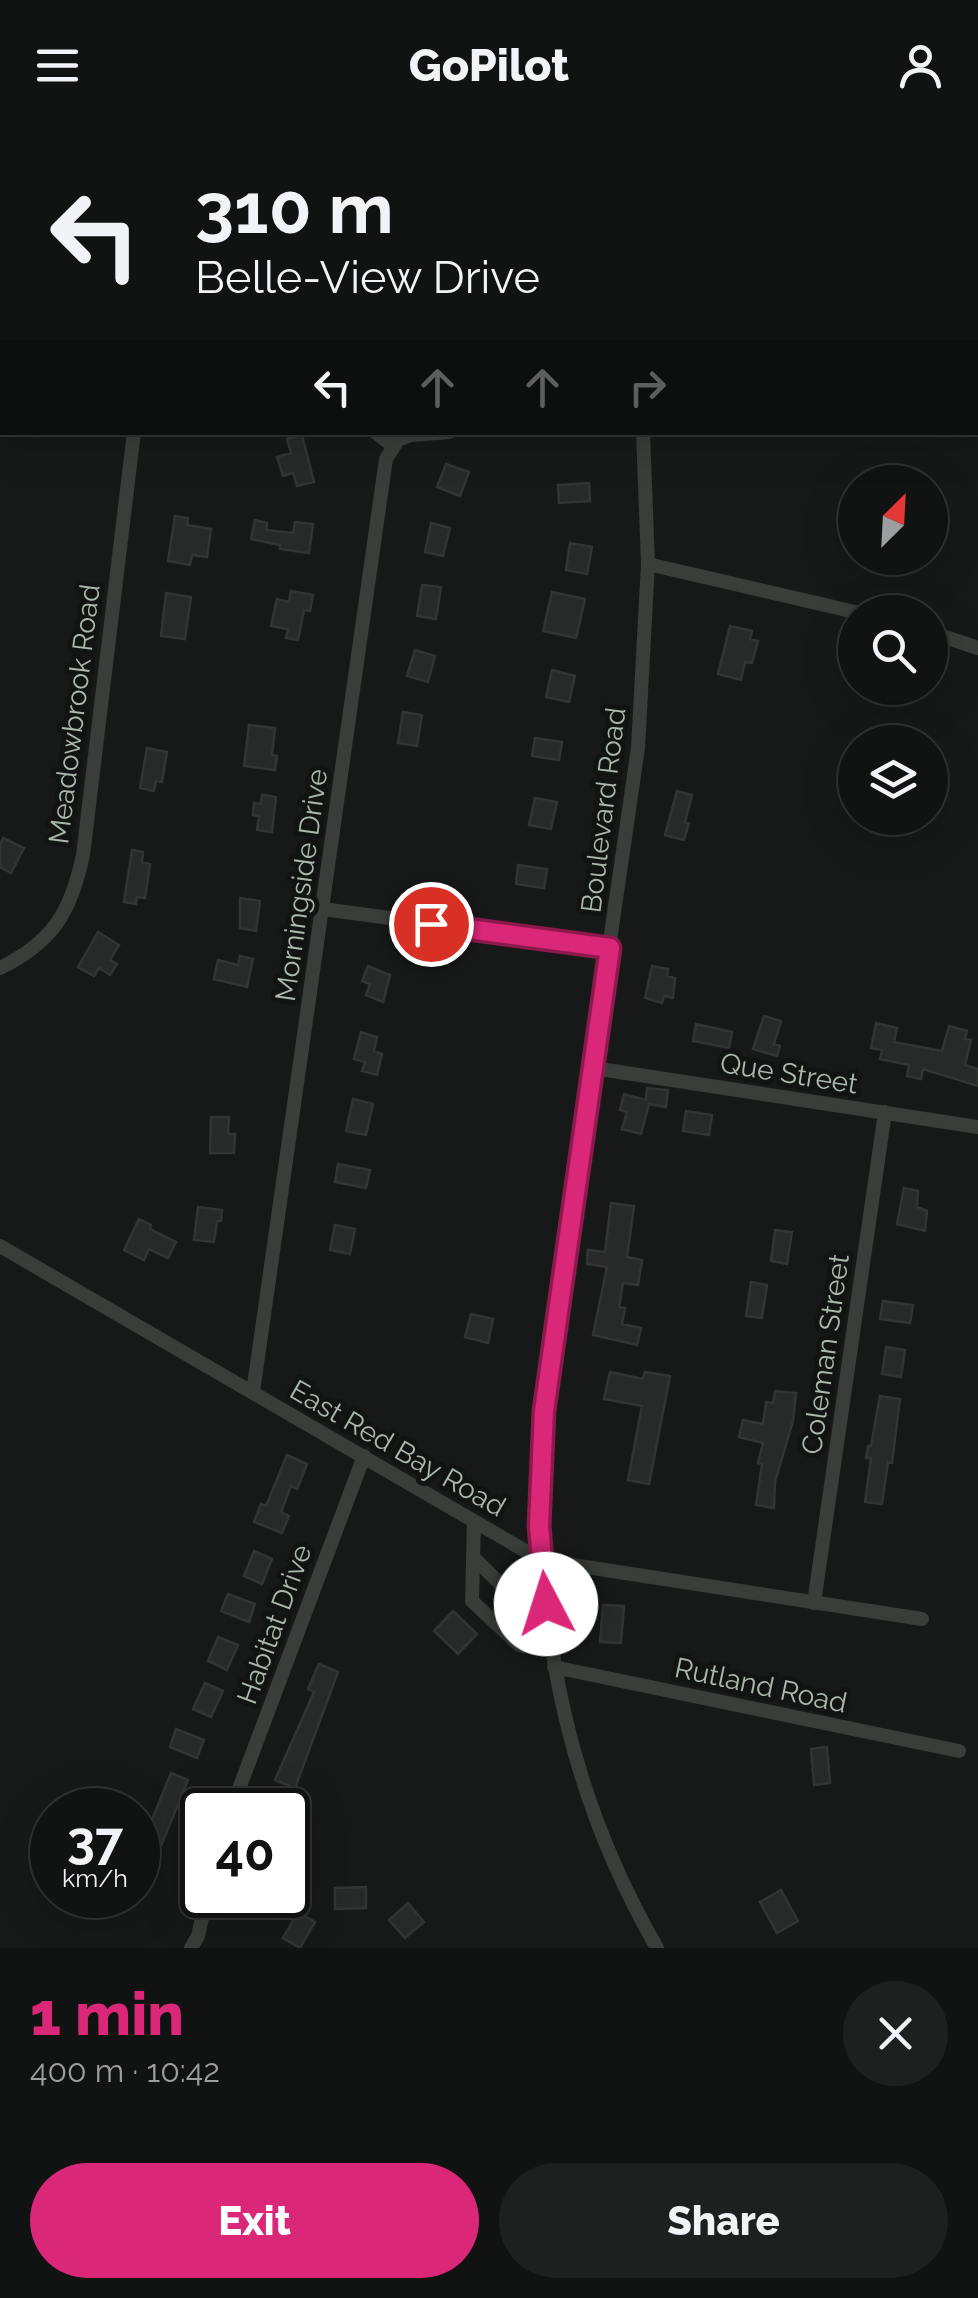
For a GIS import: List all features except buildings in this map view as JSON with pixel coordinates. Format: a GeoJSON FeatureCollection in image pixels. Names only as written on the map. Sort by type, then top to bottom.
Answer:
{"type":"FeatureCollection","features":[{"type":"Feature","properties":{"kind":"street","name":"Meadowbrook Road"},"geometry":{"type":"LineString","coordinates":[[0,968],[30,952],[52,932],[76,888],[134,435]]}},
{"type":"Feature","properties":{"kind":"street"},"geometry":{"type":"LineString","coordinates":[[379,435],[392,446],[411,435]]}},
{"type":"Feature","properties":{"kind":"street","name":"Boulevard Road"},"geometry":{"type":"LineString","coordinates":[[643,435],[648,564],[638,748],[544,1411],[539,1526],[554,1668],[580,1775],[598,1828],[657,1948]]}},
{"type":"Feature","properties":{"kind":"street","name":"Morningside Drive"},"geometry":{"type":"LineString","coordinates":[[254,1392],[386,458],[392,446]]}},
{"type":"Feature","properties":{"kind":"street"},"geometry":{"type":"LineString","coordinates":[[648,564],[838,608]]}},
{"type":"Feature","properties":{"kind":"street"},"geometry":{"type":"LineString","coordinates":[[948,638],[978,648]]}},
{"type":"Feature","properties":{"kind":"street"},"geometry":{"type":"LineString","coordinates":[[323,909],[610,948]]}},
{"type":"Feature","properties":{"kind":"street","name":"Que Street"},"geometry":{"type":"LineString","coordinates":[[593,1068],[978,1127]]}},
{"type":"Feature","properties":{"kind":"street","name":"Coleman Street"},"geometry":{"type":"LineString","coordinates":[[814,1603],[885,1112]]}},
{"type":"Feature","properties":{"kind":"street","name":"East Red Bay Road"},"geometry":{"type":"LineString","coordinates":[[0,1246],[541,1560],[922,1619]]}},
{"type":"Feature","properties":{"kind":"street","name":"Habitat Drive"},"geometry":{"type":"LineString","coordinates":[[239,1788],[364,1456]]}},
{"type":"Feature","properties":{"kind":"street"},"geometry":{"type":"LineString","coordinates":[[474,1521],[472,1600],[519,1645],[552,1651]]}},
{"type":"Feature","properties":{"kind":"street"},"geometry":{"type":"LineString","coordinates":[[475,1559],[522,1604],[546,1604]]}},
{"type":"Feature","properties":{"kind":"street"},"geometry":{"type":"LineString","coordinates":[[501,1628],[522,1604]]}},
{"type":"Feature","properties":{"kind":"street","name":"Rutland Road"},"geometry":{"type":"LineString","coordinates":[[554,1668],[958,1751]]}},
{"type":"Feature","properties":{"kind":"street"},"geometry":{"type":"LineString","coordinates":[[191,1948],[202,1918]]}},
{"type":"Feature","properties":{"kind":"route"},"geometry":{"type":"LineString","coordinates":[[431,924],[610,948],[544,1411],[539,1526],[546,1604]]}}]}
